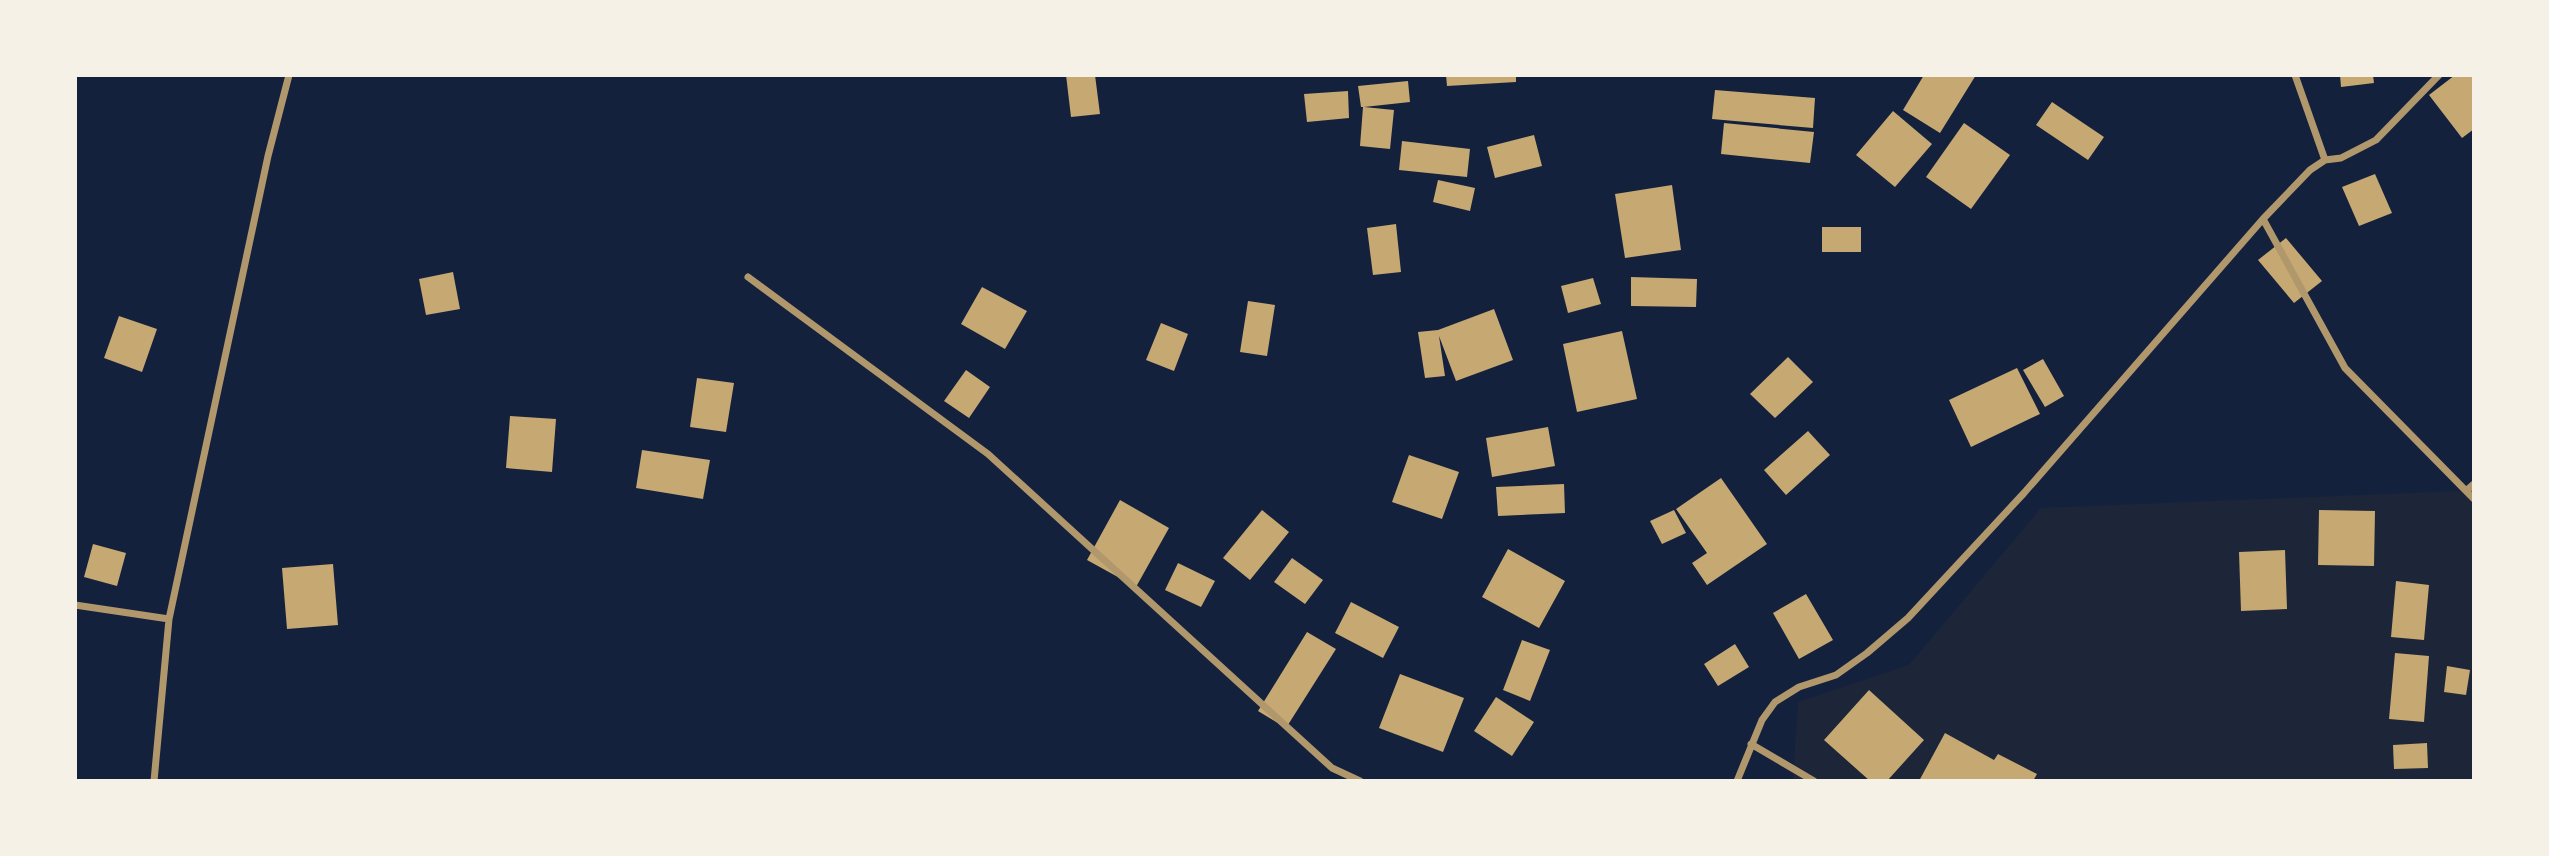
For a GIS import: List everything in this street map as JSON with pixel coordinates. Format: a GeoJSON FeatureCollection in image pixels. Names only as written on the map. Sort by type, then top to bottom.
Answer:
{"type":"FeatureCollection","features":[{"type":"Feature","properties":{"kind":"street"},"geometry":{"type":"LineString","coordinates":[[154,781],[169,619],[268,156],[289,75]]}},
{"type":"Feature","properties":{"kind":"street"},"geometry":{"type":"LineString","coordinates":[[2295,75],[2325,160]]}},
{"type":"Feature","properties":{"kind":"street"},"geometry":{"type":"LineString","coordinates":[[1737,781],[1762,720],[1775,702],[1799,687],[1836,675],[1908,618],[2024,493],[2263,219],[2310,170],[2325,160],[2341,158],[2376,140],[2439,75]]}},
{"type":"Feature","properties":{"kind":"street"},"geometry":{"type":"LineString","coordinates":[[2263,219],[2345,368],[2474,499]]}},
{"type":"Feature","properties":{"kind":"street"},"geometry":{"type":"LineString","coordinates":[[748,277],[988,454],[1332,768],[1360,781]]}},
{"type":"Feature","properties":{"kind":"street"},"geometry":{"type":"LineString","coordinates":[[2466,491],[2474,484]]}},
{"type":"Feature","properties":{"kind":"street"},"geometry":{"type":"LineString","coordinates":[[75,605],[169,619]]}},
{"type":"Feature","properties":{"kind":"street"},"geometry":{"type":"LineString","coordinates":[[1751,744],[1814,781]]}},
{"type":"Feature","properties":{"kind":"shaded area"},"geometry":{"type":"Polygon","coordinates":[[[2462,491],[2474,505],[2474,781],[1793,781],[1798,702],[1909,665],[2041,508],[2462,491]]]}},
{"type":"Feature","properties":{"kind":"building"},"geometry":{"type":"Polygon","coordinates":[[[1066,75],[1095,75],[1100,114],[1071,117],[1066,75]]]}},
{"type":"Feature","properties":{"kind":"building"},"geometry":{"type":"Polygon","coordinates":[[[1446,75],[1516,75],[1516,82],[1447,86],[1446,75]]]}},
{"type":"Feature","properties":{"kind":"building"},"geometry":{"type":"Polygon","coordinates":[[[1924,75],[1976,75],[1940,133],[1903,110],[1924,75]]]}},
{"type":"Feature","properties":{"kind":"building"},"geometry":{"type":"Polygon","coordinates":[[[2340,75],[2373,75],[2374,83],[2341,87],[2340,75]]]}},
{"type":"Feature","properties":{"kind":"building"},"geometry":{"type":"Polygon","coordinates":[[[2455,75],[2474,75],[2474,129],[2462,138],[2429,95],[2455,75]]]}},
{"type":"Feature","properties":{"kind":"building"},"geometry":{"type":"Polygon","coordinates":[[[1408,81],[1410,102],[1364,107],[1394,110],[1390,149],[1360,146],[1363,107],[1358,86],[1408,81]]]}},
{"type":"Feature","properties":{"kind":"building"},"geometry":{"type":"Polygon","coordinates":[[[1715,90],[1815,98],[1813,128],[1712,119],[1715,90]]]}},
{"type":"Feature","properties":{"kind":"building"},"geometry":{"type":"Polygon","coordinates":[[[1348,91],[1349,118],[1307,122],[1304,94],[1348,91]]]}},
{"type":"Feature","properties":{"kind":"building"},"geometry":{"type":"Polygon","coordinates":[[[2052,102],[2104,137],[2088,160],[2036,125],[2052,102]]]}},
{"type":"Feature","properties":{"kind":"building"},"geometry":{"type":"Polygon","coordinates":[[[1893,111],[1932,144],[1895,187],[1856,155],[1893,111]]]}},
{"type":"Feature","properties":{"kind":"building"},"geometry":{"type":"Polygon","coordinates":[[[1724,123],[1814,132],[1810,163],[1721,154],[1724,123]]]}},
{"type":"Feature","properties":{"kind":"building"},"geometry":{"type":"Polygon","coordinates":[[[1964,123],[2010,155],[1971,209],[1926,177],[1964,123]]]}},
{"type":"Feature","properties":{"kind":"building"},"geometry":{"type":"Polygon","coordinates":[[[1534,135],[1542,166],[1495,178],[1487,147],[1534,135]]]}},
{"type":"Feature","properties":{"kind":"building"},"geometry":{"type":"Polygon","coordinates":[[[1402,141],[1470,149],[1467,177],[1399,170],[1402,141]]]}},
{"type":"Feature","properties":{"kind":"building"},"geometry":{"type":"Polygon","coordinates":[[[2375,174],[2392,213],[2359,226],[2342,187],[2375,174]]]}},
{"type":"Feature","properties":{"kind":"building"},"geometry":{"type":"Polygon","coordinates":[[[1438,180],[1475,188],[1470,211],[1433,202],[1438,180]]]}},
{"type":"Feature","properties":{"kind":"building"},"geometry":{"type":"Polygon","coordinates":[[[1672,185],[1681,250],[1625,258],[1615,194],[1672,185]]]}},
{"type":"Feature","properties":{"kind":"building"},"geometry":{"type":"Polygon","coordinates":[[[1396,224],[1401,272],[1373,275],[1367,228],[1396,224]]]}},
{"type":"Feature","properties":{"kind":"building"},"geometry":{"type":"Polygon","coordinates":[[[1822,227],[1861,227],[1861,252],[1822,252],[1822,227]]]}},
{"type":"Feature","properties":{"kind":"building"},"geometry":{"type":"Polygon","coordinates":[[[2286,238],[2322,281],[2294,303],[2258,260],[2286,238]]]}},
{"type":"Feature","properties":{"kind":"building"},"geometry":{"type":"Polygon","coordinates":[[[453,272],[460,309],[426,315],[419,279],[453,272]]]}},
{"type":"Feature","properties":{"kind":"building"},"geometry":{"type":"Polygon","coordinates":[[[1631,277],[1697,279],[1696,307],[1631,306],[1631,277]]]}},
{"type":"Feature","properties":{"kind":"building"},"geometry":{"type":"Polygon","coordinates":[[[1593,278],[1601,304],[1568,313],[1561,286],[1593,278]]]}},
{"type":"Feature","properties":{"kind":"building"},"geometry":{"type":"Polygon","coordinates":[[[982,287],[1027,311],[1005,349],[961,324],[982,287]]]}},
{"type":"Feature","properties":{"kind":"building"},"geometry":{"type":"Polygon","coordinates":[[[1248,301],[1275,305],[1267,356],[1240,352],[1248,301]]]}},
{"type":"Feature","properties":{"kind":"building"},"geometry":{"type":"Polygon","coordinates":[[[1494,309],[1513,360],[1456,381],[1439,336],[1445,376],[1425,378],[1418,332],[1438,330],[1494,309]]]}},
{"type":"Feature","properties":{"kind":"building"},"geometry":{"type":"Polygon","coordinates":[[[119,316],[157,329],[142,372],[104,358],[119,316]]]}},
{"type":"Feature","properties":{"kind":"building"},"geometry":{"type":"Polygon","coordinates":[[[1161,323],[1188,334],[1174,371],[1146,360],[1161,323]]]}},
{"type":"Feature","properties":{"kind":"building"},"geometry":{"type":"Polygon","coordinates":[[[1622,331],[1637,399],[1577,412],[1563,344],[1622,331]]]}},
{"type":"Feature","properties":{"kind":"building"},"geometry":{"type":"Polygon","coordinates":[[[1788,357],[1813,382],[1775,418],[1750,394],[1788,357]]]}},
{"type":"Feature","properties":{"kind":"building"},"geometry":{"type":"Polygon","coordinates":[[[2043,359],[2064,396],[2045,407],[2023,370],[2043,359]]]}},
{"type":"Feature","properties":{"kind":"building"},"geometry":{"type":"Polygon","coordinates":[[[2017,368],[2040,414],[1971,447],[1949,400],[2017,368]]]}},
{"type":"Feature","properties":{"kind":"building"},"geometry":{"type":"Polygon","coordinates":[[[966,370],[990,387],[969,418],[944,401],[966,370]]]}},
{"type":"Feature","properties":{"kind":"building"},"geometry":{"type":"Polygon","coordinates":[[[697,378],[734,383],[726,432],[690,427],[697,378]]]}},
{"type":"Feature","properties":{"kind":"building"},"geometry":{"type":"Polygon","coordinates":[[[510,416],[556,419],[552,472],[506,468],[510,416]]]}},
{"type":"Feature","properties":{"kind":"building"},"geometry":{"type":"Polygon","coordinates":[[[1548,427],[1555,466],[1492,477],[1486,438],[1548,427]]]}},
{"type":"Feature","properties":{"kind":"building"},"geometry":{"type":"Polygon","coordinates":[[[1808,431],[1830,455],[1786,495],[1764,470],[1808,431]]]}},
{"type":"Feature","properties":{"kind":"building"},"geometry":{"type":"Polygon","coordinates":[[[642,450],[710,460],[703,499],[636,488],[642,450]]]}},
{"type":"Feature","properties":{"kind":"building"},"geometry":{"type":"Polygon","coordinates":[[[1409,455],[1459,472],[1442,519],[1392,502],[1409,455]]]}},
{"type":"Feature","properties":{"kind":"building"},"geometry":{"type":"Polygon","coordinates":[[[1721,478],[1767,544],[1707,585],[1692,563],[1707,553],[1676,509],[1721,478]]]}},
{"type":"Feature","properties":{"kind":"building"},"geometry":{"type":"Polygon","coordinates":[[[1564,484],[1565,513],[1498,516],[1496,487],[1564,484]]]}},
{"type":"Feature","properties":{"kind":"building"},"geometry":{"type":"Polygon","coordinates":[[[1120,500],[1169,528],[1136,587],[1087,560],[1120,500]]]}},
{"type":"Feature","properties":{"kind":"building"},"geometry":{"type":"Polygon","coordinates":[[[1262,510],[1289,532],[1250,580],[1223,558],[1262,510]]]}},
{"type":"Feature","properties":{"kind":"building"},"geometry":{"type":"Polygon","coordinates":[[[1674,510],[1686,533],[1662,544],[1650,521],[1674,510]]]}},
{"type":"Feature","properties":{"kind":"building"},"geometry":{"type":"Polygon","coordinates":[[[2319,510],[2375,511],[2374,566],[2318,565],[2319,510]]]}},
{"type":"Feature","properties":{"kind":"building"},"geometry":{"type":"Polygon","coordinates":[[[93,544],[126,553],[117,586],[84,577],[93,544]]]}},
{"type":"Feature","properties":{"kind":"building"},"geometry":{"type":"Polygon","coordinates":[[[1508,549],[1565,581],[1539,628],[1482,597],[1508,549]]]}},
{"type":"Feature","properties":{"kind":"building"},"geometry":{"type":"Polygon","coordinates":[[[2285,550],[2287,609],[2241,611],[2239,552],[2285,550]]]}},
{"type":"Feature","properties":{"kind":"building"},"geometry":{"type":"Polygon","coordinates":[[[1292,558],[1323,580],[1305,604],[1274,582],[1292,558]]]}},
{"type":"Feature","properties":{"kind":"building"},"geometry":{"type":"Polygon","coordinates":[[[1178,563],[1215,581],[1201,607],[1165,590],[1178,563]]]}},
{"type":"Feature","properties":{"kind":"building"},"geometry":{"type":"Polygon","coordinates":[[[333,564],[338,625],[287,629],[282,568],[333,564]]]}},
{"type":"Feature","properties":{"kind":"building"},"geometry":{"type":"Polygon","coordinates":[[[2396,581],[2429,585],[2424,640],[2391,637],[2396,581]]]}},
{"type":"Feature","properties":{"kind":"building"},"geometry":{"type":"Polygon","coordinates":[[[1806,594],[1833,640],[1799,659],[1773,613],[1806,594]]]}},
{"type":"Feature","properties":{"kind":"building"},"geometry":{"type":"Polygon","coordinates":[[[1351,602],[1399,627],[1383,658],[1335,633],[1351,602]]]}},
{"type":"Feature","properties":{"kind":"building"},"geometry":{"type":"Polygon","coordinates":[[[1307,632],[1336,649],[1286,728],[1258,711],[1307,632]]]}},
{"type":"Feature","properties":{"kind":"building"},"geometry":{"type":"Polygon","coordinates":[[[1522,640],[1550,650],[1530,701],[1503,690],[1522,640]]]}},
{"type":"Feature","properties":{"kind":"building"},"geometry":{"type":"Polygon","coordinates":[[[1735,644],[1749,667],[1718,686],[1704,664],[1735,644]]]}},
{"type":"Feature","properties":{"kind":"building"},"geometry":{"type":"Polygon","coordinates":[[[2395,653],[2429,656],[2424,722],[2389,719],[2395,653]]]}},
{"type":"Feature","properties":{"kind":"building"},"geometry":{"type":"Polygon","coordinates":[[[2447,666],[2470,670],[2466,695],[2444,692],[2447,666]]]}},
{"type":"Feature","properties":{"kind":"building"},"geometry":{"type":"Polygon","coordinates":[[[1400,674],[1464,698],[1443,752],[1379,728],[1400,674]]]}},
{"type":"Feature","properties":{"kind":"building"},"geometry":{"type":"Polygon","coordinates":[[[1869,690],[1924,740],[1887,781],[1870,781],[1824,740],[1869,690]]]}},
{"type":"Feature","properties":{"kind":"building"},"geometry":{"type":"Polygon","coordinates":[[[1496,697],[1534,722],[1512,756],[1474,731],[1496,697]]]}},
{"type":"Feature","properties":{"kind":"building"},"geometry":{"type":"Polygon","coordinates":[[[1945,733],[1994,760],[1998,754],[2037,774],[2033,781],[1919,781],[1945,733]]]}},
{"type":"Feature","properties":{"kind":"building"},"geometry":{"type":"Polygon","coordinates":[[[2427,743],[2428,768],[2394,769],[2393,745],[2427,743]]]}}]}
